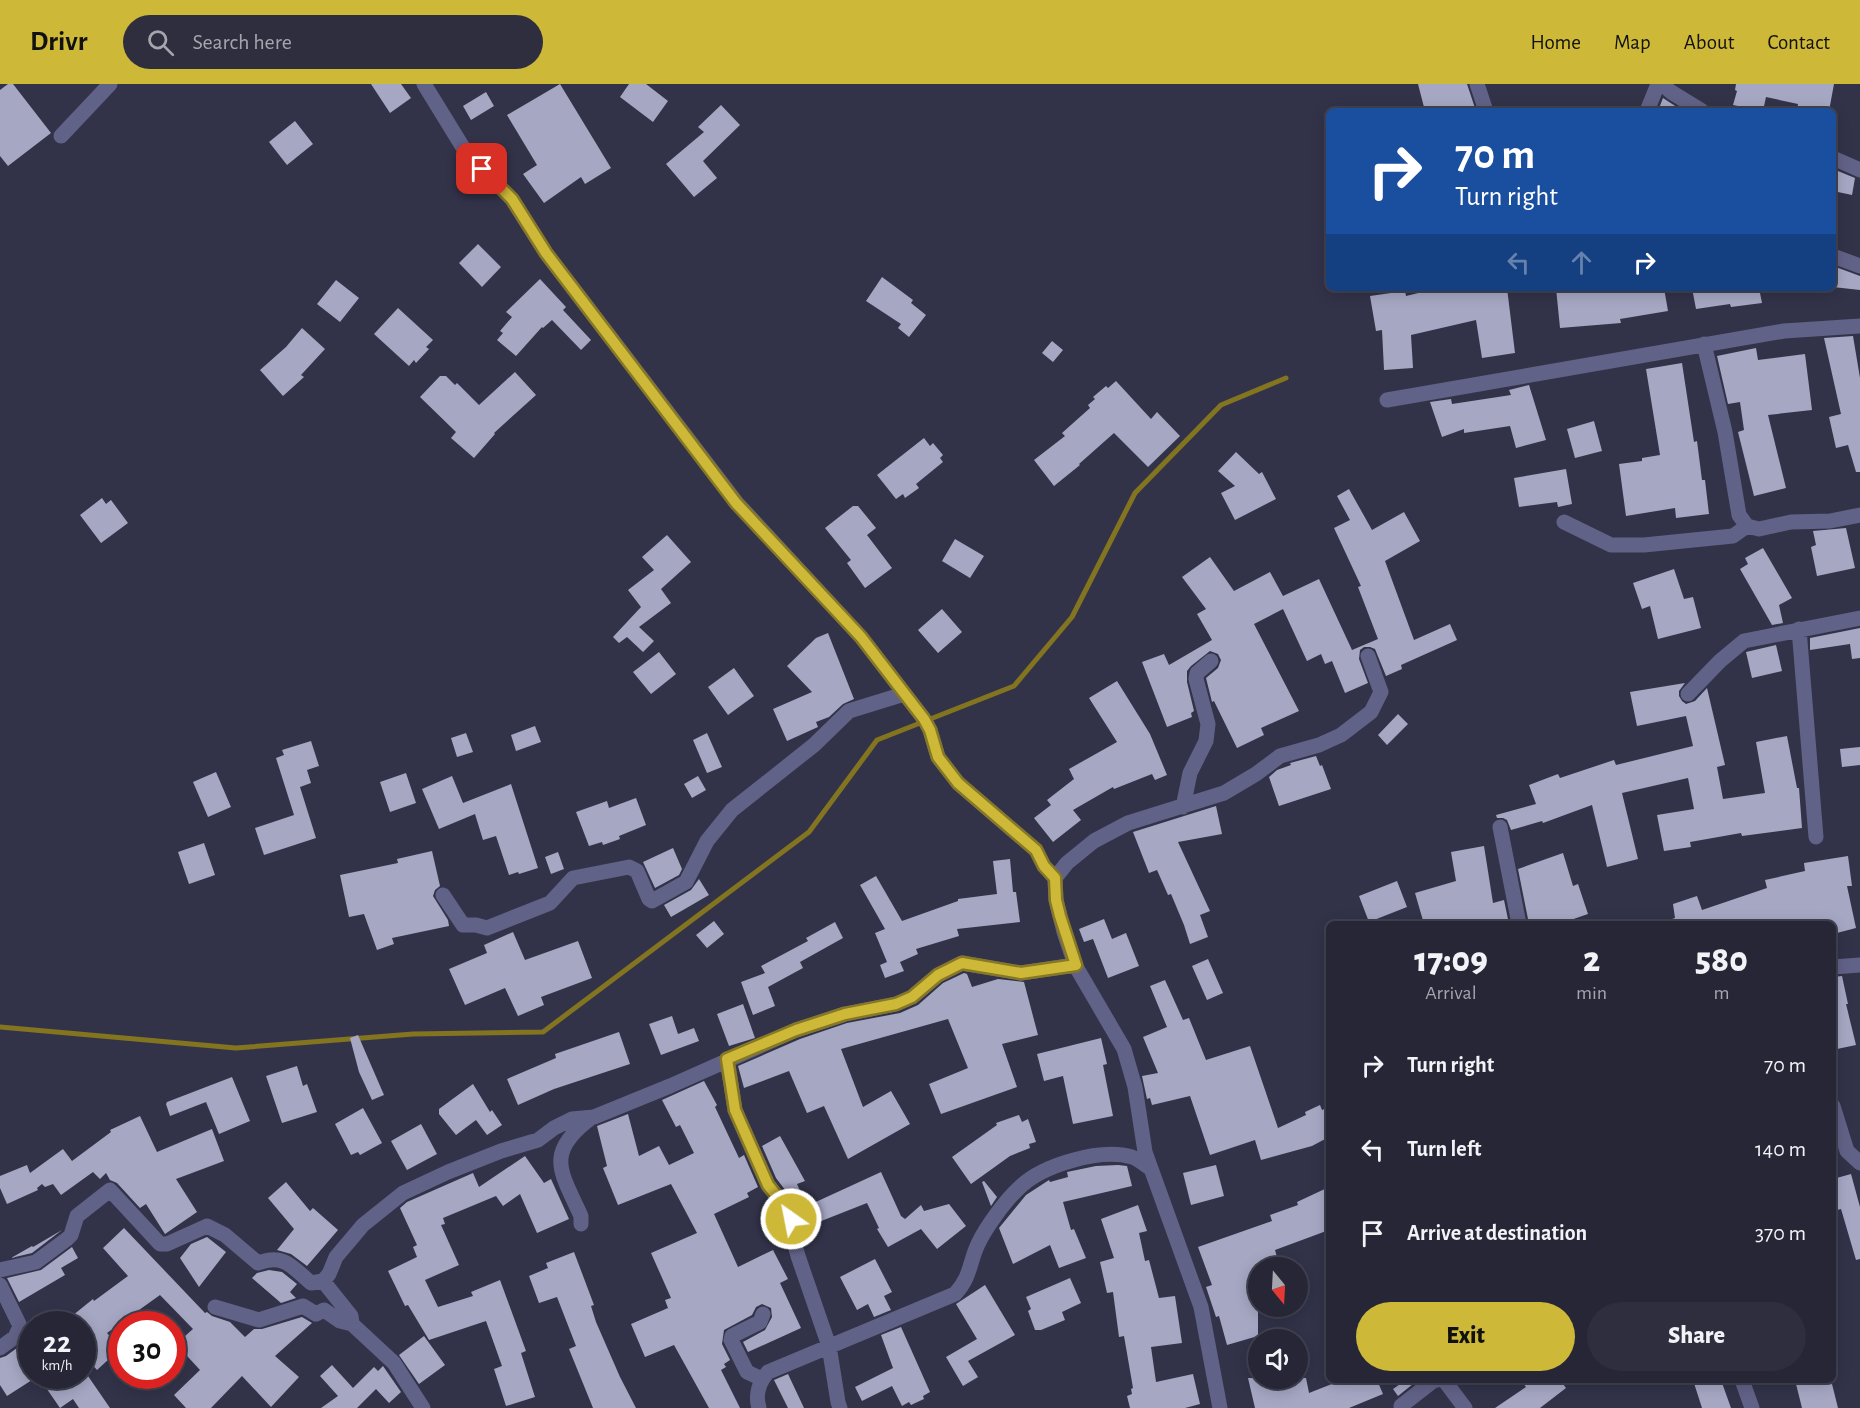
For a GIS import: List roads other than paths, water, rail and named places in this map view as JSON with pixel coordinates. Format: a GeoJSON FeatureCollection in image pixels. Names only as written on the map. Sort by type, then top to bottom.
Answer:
{"type":"FeatureCollection","features":[{"type":"Feature","properties":{"kind":"street"},"geometry":{"type":"LineString","coordinates":[[61,136],[110,84]]}},
{"type":"Feature","properties":{"kind":"street"},"geometry":{"type":"LineString","coordinates":[[424,84],[467,154],[512,199],[546,253],[736,503],[861,637],[927,725],[938,757],[958,783],[1036,850],[1044,866],[1055,878],[1056,900],[1076,965],[1124,1049],[1135,1087],[1145,1152],[1201,1307],[1220,1408]]}},
{"type":"Feature","properties":{"kind":"street"},"geometry":{"type":"LineString","coordinates":[[1477,84],[1485,108]]}},
{"type":"Feature","properties":{"kind":"street"},"geometry":{"type":"LineString","coordinates":[[1648,108],[1660,84],[1697,108]]}},
{"type":"Feature","properties":{"kind":"street"},"geometry":{"type":"LineString","coordinates":[[1836,160],[1860,170]]}},
{"type":"Feature","properties":{"kind":"street"},"geometry":{"type":"LineString","coordinates":[[1836,257],[1860,266]]}},
{"type":"Feature","properties":{"kind":"street"},"geometry":{"type":"LineString","coordinates":[[1386,400],[1784,331],[1860,326]]}},
{"type":"Feature","properties":{"kind":"street"},"geometry":{"type":"LineString","coordinates":[[1704,344],[1725,432],[1739,515],[1747,526],[1759,528],[1791,522],[1830,521],[1860,515]]}},
{"type":"Feature","properties":{"kind":"street"},"geometry":{"type":"LineString","coordinates":[[1564,522],[1611,545],[1733,536],[1747,526]]}},
{"type":"Feature","properties":{"kind":"street"},"geometry":{"type":"LineString","coordinates":[[1688,694],[1720,661],[1744,641],[1860,618]]}},
{"type":"Feature","properties":{"kind":"street"},"geometry":{"type":"LineString","coordinates":[[1800,630],[1815,837]]}},
{"type":"Feature","properties":{"kind":"street"},"geometry":{"type":"LineString","coordinates":[[1055,878],[1067,863],[1094,841],[1128,823],[1224,793],[1280,756],[1319,745],[1341,735],[1371,712],[1381,692],[1368,656]]}},
{"type":"Feature","properties":{"kind":"street"},"geometry":{"type":"LineString","coordinates":[[1183,807],[1190,773],[1206,741],[1208,724],[1196,679],[1197,673],[1211,661]]}},
{"type":"Feature","properties":{"kind":"street"},"geometry":{"type":"LineString","coordinates":[[443,895],[463,925],[487,928],[550,903],[573,878],[629,867],[637,871],[652,901],[686,882],[707,842],[732,810],[814,745],[849,711],[904,694]]}},
{"type":"Feature","properties":{"kind":"street"},"geometry":{"type":"LineString","coordinates":[[1500,826],[1518,921]]}},
{"type":"Feature","properties":{"kind":"street"},"geometry":{"type":"LineString","coordinates":[[0,1270],[36,1262],[67,1239],[77,1216],[110,1190],[160,1244],[167,1244],[207,1226],[225,1235],[258,1263],[276,1259],[284,1261],[310,1283],[323,1281],[329,1274],[336,1257],[363,1225],[403,1194],[448,1172],[501,1151],[538,1140],[554,1128],[572,1119],[594,1116],[670,1086],[796,1030],[845,1014],[896,1004],[912,997],[938,975],[962,963],[1021,973],[1076,965]]}},
{"type":"Feature","properties":{"kind":"street"},"geometry":{"type":"LineString","coordinates":[[1836,967],[1860,965]]}},
{"type":"Feature","properties":{"kind":"street"},"geometry":{"type":"LineString","coordinates":[[727,1059],[735,1110],[768,1185],[790,1213],[789,1224],[798,1256],[830,1346],[840,1408]]}},
{"type":"Feature","properties":{"kind":"street"},"geometry":{"type":"LineString","coordinates":[[581,1224],[581,1216],[561,1170],[560,1155],[574,1131],[594,1116]]}},
{"type":"Feature","properties":{"kind":"street"},"geometry":{"type":"LineString","coordinates":[[1836,1116],[1847,1151],[1860,1163]]}},
{"type":"Feature","properties":{"kind":"street"},"geometry":{"type":"LineString","coordinates":[[759,1408],[757,1400],[762,1379],[768,1372],[956,1294],[964,1285],[978,1244],[1019,1187],[1046,1171],[1084,1158],[1112,1154],[1134,1158],[1151,1169]]}},
{"type":"Feature","properties":{"kind":"street"},"geometry":{"type":"LineString","coordinates":[[323,1281],[351,1316],[352,1324]]}},
{"type":"Feature","properties":{"kind":"street"},"geometry":{"type":"LineString","coordinates":[[0,1285],[20,1326],[15,1337],[0,1348]]}},
{"type":"Feature","properties":{"kind":"street"},"geometry":{"type":"LineString","coordinates":[[215,1307],[260,1320],[303,1306],[316,1314],[322,1310],[340,1321],[352,1324],[394,1363],[423,1408]]}},
{"type":"Feature","properties":{"kind":"street"},"geometry":{"type":"LineString","coordinates":[[762,1379],[747,1372],[731,1340],[732,1336],[760,1322],[763,1314]]}},
{"type":"Feature","properties":{"kind":"street"},"geometry":{"type":"LineString","coordinates":[[1401,1406],[1430,1383]]}},
{"type":"Feature","properties":{"kind":"street"},"geometry":{"type":"LineString","coordinates":[[1446,1383],[1465,1408]]}},
{"type":"Feature","properties":{"kind":"street"},"geometry":{"type":"LineString","coordinates":[[1743,1383],[1752,1408]]}},
{"type":"Feature","properties":{"kind":"waterway"},"geometry":{"type":"LineString","coordinates":[[0,1027],[236,1048],[413,1034],[543,1032],[809,832],[877,740],[1014,686],[1072,617],[1135,493],[1221,405],[1286,378]]}}]}
